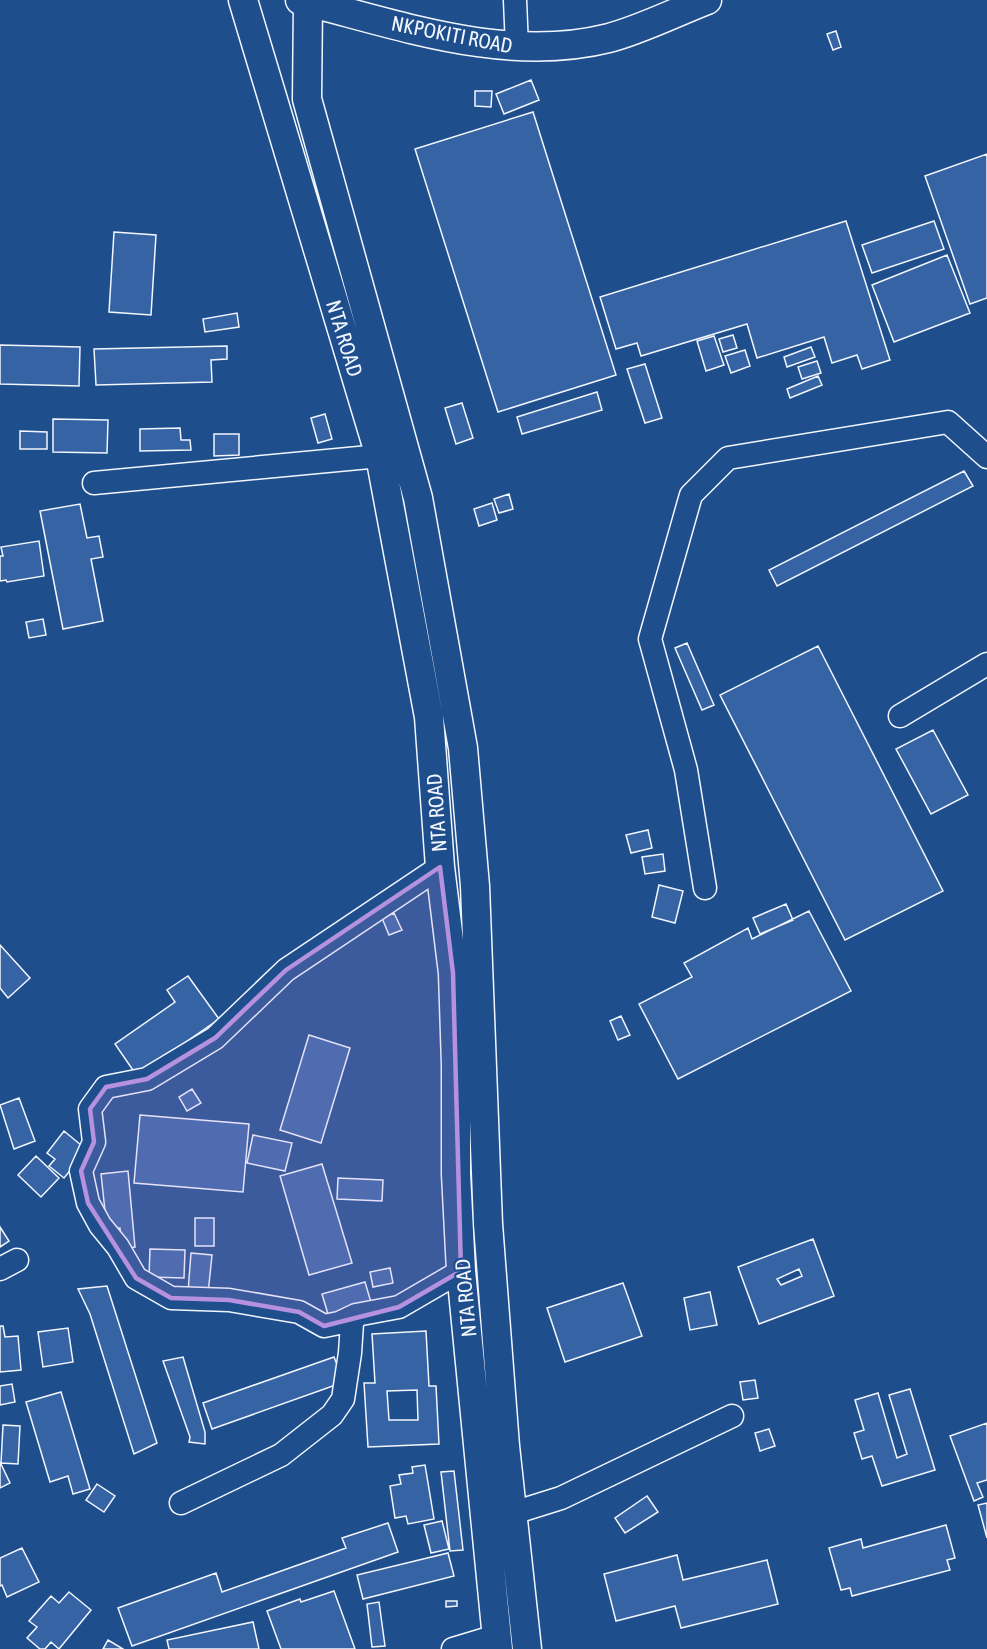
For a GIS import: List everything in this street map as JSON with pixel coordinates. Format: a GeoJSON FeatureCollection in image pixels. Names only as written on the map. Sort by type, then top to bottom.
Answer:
{"type":"FeatureCollection","features":[{"type":"Feature","properties":{"kind":"main road","name":"NTA ROAD"},"geometry":{"type":"LineString","coordinates":[[243,0],[380,456],[429,717],[440,867],[453,973],[456,1174],[461,1271],[497,1642]]}},
{"type":"Feature","properties":{"kind":"main road","name":"NKPOKITI ROAD"},"geometry":{"type":"LineString","coordinates":[[304,1],[467,40],[517,47],[558,46],[610,38],[707,0]]}},
{"type":"Feature","properties":{"kind":"main road","name":"NTA ROAD"},"geometry":{"type":"LineString","coordinates":[[304,1],[307,99],[418,498],[462,747],[475,886],[488,1224],[505,1446],[527,1649]]}},
{"type":"Feature","properties":{"kind":"street"},"geometry":{"type":"LineString","coordinates":[[515,0],[517,47]]}},
{"type":"Feature","properties":{"kind":"street"},"geometry":{"type":"LineString","coordinates":[[705,888],[687,770],[650,639],[691,495],[728,458],[948,422],[987,458]]}},
{"type":"Feature","properties":{"kind":"street"},"geometry":{"type":"LineString","coordinates":[[94,483],[380,456]]}},
{"type":"Feature","properties":{"kind":"street"},"geometry":{"type":"LineString","coordinates":[[900,716],[987,664]]}},
{"type":"Feature","properties":{"kind":"street"},"geometry":{"type":"LineString","coordinates":[[440,867],[286,970],[214,1038],[147,1079],[106,1087],[90,1109],[94,1142],[81,1171],[88,1203],[136,1278],[171,1298],[230,1300],[299,1312],[324,1326],[339,1323],[356,1315],[399,1307],[461,1271]]}},
{"type":"Feature","properties":{"kind":"street"},"geometry":{"type":"LineString","coordinates":[[181,1503],[281,1455],[332,1415],[343,1398],[352,1323],[356,1315]]}},
{"type":"Feature","properties":{"kind":"street"},"geometry":{"type":"LineString","coordinates":[[513,1513],[561,1498],[732,1416]]}},
{"type":"Feature","properties":{"kind":"street"},"geometry":{"type":"LineString","coordinates":[[453,1649],[497,1642]]}},
{"type":"Feature","properties":{"kind":"highlighted area"},"geometry":{"type":"Polygon","coordinates":[[[440,867],[453,973],[461,1271],[399,1307],[324,1326],[299,1312],[229,1300],[171,1298],[136,1278],[88,1203],[81,1171],[94,1142],[90,1109],[106,1087],[147,1079],[215,1038],[286,970],[440,867]]]}},
{"type":"Feature","properties":{"kind":"building"},"geometry":{"type":"Polygon","coordinates":[[[836,31],[841,47],[833,50],[827,34],[836,31]]]}},
{"type":"Feature","properties":{"kind":"building"},"geometry":{"type":"Polygon","coordinates":[[[531,80],[539,100],[504,114],[496,94],[531,80]]]}},
{"type":"Feature","properties":{"kind":"building"},"geometry":{"type":"Polygon","coordinates":[[[475,91],[492,91],[491,107],[475,106],[475,91]]]}},
{"type":"Feature","properties":{"kind":"building"},"geometry":{"type":"Polygon","coordinates":[[[533,112],[616,375],[498,412],[415,149],[533,112]]]}},
{"type":"Feature","properties":{"kind":"building"},"geometry":{"type":"Polygon","coordinates":[[[987,154],[987,298],[970,304],[925,176],[987,154]]]}},
{"type":"Feature","properties":{"kind":"building"},"geometry":{"type":"Polygon","coordinates":[[[846,221],[890,360],[862,369],[857,355],[832,363],[824,337],[757,358],[747,324],[641,356],[637,343],[616,349],[600,297],[846,221]]]}},
{"type":"Feature","properties":{"kind":"building"},"geometry":{"type":"Polygon","coordinates":[[[934,221],[944,249],[872,273],[862,245],[934,221]]]}},
{"type":"Feature","properties":{"kind":"building"},"geometry":{"type":"Polygon","coordinates":[[[114,232],[156,235],[151,315],[109,312],[114,232]]]}},
{"type":"Feature","properties":{"kind":"building"},"geometry":{"type":"Polygon","coordinates":[[[947,255],[970,313],[894,342],[872,285],[947,255]]]}},
{"type":"Feature","properties":{"kind":"building"},"geometry":{"type":"Polygon","coordinates":[[[237,313],[239,327],[205,332],[203,319],[237,313]]]}},
{"type":"Feature","properties":{"kind":"building"},"geometry":{"type":"Polygon","coordinates":[[[733,335],[737,348],[723,352],[719,339],[733,335]]]}},
{"type":"Feature","properties":{"kind":"building"},"geometry":{"type":"Polygon","coordinates":[[[714,336],[724,365],[706,371],[697,341],[714,336]]]}},
{"type":"Feature","properties":{"kind":"building"},"geometry":{"type":"Polygon","coordinates":[[[0,345],[80,347],[79,386],[0,384],[0,345]]]}},
{"type":"Feature","properties":{"kind":"building"},"geometry":{"type":"Polygon","coordinates":[[[227,346],[227,359],[211,360],[212,382],[96,385],[94,349],[227,346]]]}},
{"type":"Feature","properties":{"kind":"building"},"geometry":{"type":"Polygon","coordinates":[[[811,347],[815,357],[787,367],[784,357],[811,347]]]}},
{"type":"Feature","properties":{"kind":"building"},"geometry":{"type":"Polygon","coordinates":[[[745,350],[750,366],[731,373],[725,356],[745,350]]]}},
{"type":"Feature","properties":{"kind":"building"},"geometry":{"type":"Polygon","coordinates":[[[817,361],[821,373],[802,379],[798,367],[817,361]]]}},
{"type":"Feature","properties":{"kind":"building"},"geometry":{"type":"Polygon","coordinates":[[[645,364],[662,418],[645,423],[627,369],[645,364]]]}},
{"type":"Feature","properties":{"kind":"building"},"geometry":{"type":"Polygon","coordinates":[[[818,376],[822,385],[790,398],[787,389],[818,376]]]}},
{"type":"Feature","properties":{"kind":"building"},"geometry":{"type":"Polygon","coordinates":[[[597,392],[602,410],[522,434],[517,417],[597,392]]]}},
{"type":"Feature","properties":{"kind":"building"},"geometry":{"type":"Polygon","coordinates":[[[462,403],[473,438],[456,444],[445,408],[462,403]]]}},
{"type":"Feature","properties":{"kind":"building"},"geometry":{"type":"Polygon","coordinates":[[[325,414],[332,439],[318,443],[311,418],[325,414]]]}},
{"type":"Feature","properties":{"kind":"building"},"geometry":{"type":"Polygon","coordinates":[[[53,419],[108,420],[107,453],[53,452],[53,419]]]}},
{"type":"Feature","properties":{"kind":"building"},"geometry":{"type":"Polygon","coordinates":[[[180,428],[181,440],[190,440],[191,450],[140,451],[140,429],[180,428]]]}},
{"type":"Feature","properties":{"kind":"building"},"geometry":{"type":"Polygon","coordinates":[[[20,431],[47,432],[47,449],[20,449],[20,431]]]}},
{"type":"Feature","properties":{"kind":"building"},"geometry":{"type":"Polygon","coordinates":[[[214,434],[239,434],[239,455],[214,456],[214,434]]]}},
{"type":"Feature","properties":{"kind":"building"},"geometry":{"type":"Polygon","coordinates":[[[964,471],[973,486],[777,586],[769,570],[964,471]]]}},
{"type":"Feature","properties":{"kind":"building"},"geometry":{"type":"Polygon","coordinates":[[[509,494],[513,509],[499,513],[494,499],[509,494]]]}},
{"type":"Feature","properties":{"kind":"building"},"geometry":{"type":"Polygon","coordinates":[[[492,503],[497,520],[479,526],[474,509],[492,503]]]}},
{"type":"Feature","properties":{"kind":"building"},"geometry":{"type":"Polygon","coordinates":[[[80,504],[87,538],[99,536],[103,557],[91,559],[103,621],[63,629],[40,511],[80,504]]]}},
{"type":"Feature","properties":{"kind":"building"},"geometry":{"type":"Polygon","coordinates":[[[39,541],[44,576],[0,581],[0,556],[3,556],[1,547],[39,541]]]}},
{"type":"Feature","properties":{"kind":"building"},"geometry":{"type":"Polygon","coordinates":[[[43,619],[46,635],[29,638],[26,622],[43,619]]]}},
{"type":"Feature","properties":{"kind":"building"},"geometry":{"type":"Polygon","coordinates":[[[687,643],[714,705],[702,710],[675,648],[687,643]]]}},
{"type":"Feature","properties":{"kind":"building"},"geometry":{"type":"Polygon","coordinates":[[[818,646],[943,891],[845,940],[720,695],[818,646]]]}},
{"type":"Feature","properties":{"kind":"building"},"geometry":{"type":"Polygon","coordinates":[[[933,730],[968,795],[931,814],[896,749],[933,730]]]}},
{"type":"Feature","properties":{"kind":"building"},"geometry":{"type":"Polygon","coordinates":[[[648,830],[652,848],[631,853],[626,835],[648,830]]]}},
{"type":"Feature","properties":{"kind":"building"},"geometry":{"type":"Polygon","coordinates":[[[663,854],[665,871],[645,874],[642,857],[663,854]]]}},
{"type":"Feature","properties":{"kind":"building"},"geometry":{"type":"Polygon","coordinates":[[[659,885],[683,891],[675,923],[652,917],[659,885]]]}},
{"type":"Feature","properties":{"kind":"building"},"geometry":{"type":"Polygon","coordinates":[[[786,904],[793,920],[760,934],[753,918],[786,904]]]}},
{"type":"Feature","properties":{"kind":"building"},"geometry":{"type":"Polygon","coordinates":[[[809,911],[851,991],[678,1079],[639,1004],[692,977],[684,963],[748,928],[752,939],[809,911]]]}},
{"type":"Feature","properties":{"kind":"building"},"geometry":{"type":"Polygon","coordinates":[[[394,913],[402,930],[389,935],[382,918],[394,913]]]}},
{"type":"Feature","properties":{"kind":"building"},"geometry":{"type":"Polygon","coordinates":[[[0,945],[30,978],[8,998],[0,988],[0,945]]]}},
{"type":"Feature","properties":{"kind":"building"},"geometry":{"type":"Polygon","coordinates":[[[188,976],[219,1019],[137,1076],[115,1044],[175,1002],[167,990],[188,976]]]}},
{"type":"Feature","properties":{"kind":"building"},"geometry":{"type":"Polygon","coordinates":[[[621,1016],[630,1035],[618,1040],[610,1021],[621,1016]]]}},
{"type":"Feature","properties":{"kind":"building"},"geometry":{"type":"Polygon","coordinates":[[[309,1035],[350,1048],[321,1143],[280,1130],[309,1035]]]}},
{"type":"Feature","properties":{"kind":"building"},"geometry":{"type":"Polygon","coordinates":[[[192,1089],[201,1103],[187,1111],[179,1097],[192,1089]]]}},
{"type":"Feature","properties":{"kind":"building"},"geometry":{"type":"Polygon","coordinates":[[[19,1098],[35,1141],[14,1149],[0,1105],[19,1098]]]}},
{"type":"Feature","properties":{"kind":"building"},"geometry":{"type":"Polygon","coordinates":[[[140,1115],[249,1124],[243,1192],[134,1183],[140,1115]]]}},
{"type":"Feature","properties":{"kind":"building"},"geometry":{"type":"Polygon","coordinates":[[[64,1131],[87,1150],[64,1178],[49,1166],[55,1159],[47,1153],[64,1131]]]}},
{"type":"Feature","properties":{"kind":"building"},"geometry":{"type":"Polygon","coordinates":[[[253,1135],[292,1143],[285,1171],[247,1163],[253,1135]]]}},
{"type":"Feature","properties":{"kind":"building"},"geometry":{"type":"Polygon","coordinates":[[[36,1156],[59,1178],[41,1197],[18,1175],[36,1156]]]}},
{"type":"Feature","properties":{"kind":"building"},"geometry":{"type":"Polygon","coordinates":[[[322,1164],[352,1263],[309,1275],[280,1176],[322,1164]]]}},
{"type":"Feature","properties":{"kind":"building"},"geometry":{"type":"Polygon","coordinates":[[[128,1171],[135,1247],[122,1249],[120,1228],[107,1229],[101,1174],[128,1171]]]}},
{"type":"Feature","properties":{"kind":"building"},"geometry":{"type":"Polygon","coordinates":[[[338,1178],[383,1180],[382,1201],[337,1199],[338,1178]]]}},
{"type":"Feature","properties":{"kind":"building"},"geometry":{"type":"Polygon","coordinates":[[[195,1218],[214,1218],[214,1246],[195,1246],[195,1218]]]}},
{"type":"Feature","properties":{"kind":"building"},"geometry":{"type":"Polygon","coordinates":[[[0,1227],[9,1241],[0,1247],[0,1227]]]}},
{"type":"Feature","properties":{"kind":"building"},"geometry":{"type":"Polygon","coordinates":[[[813,1239],[834,1296],[759,1324],[738,1267],[813,1239]],[[799,1269],[777,1279],[781,1285],[802,1276],[799,1269]]]}},
{"type":"Feature","properties":{"kind":"building"},"geometry":{"type":"Polygon","coordinates":[[[150,1249],[185,1250],[184,1278],[149,1277],[150,1249]]]}},
{"type":"Feature","properties":{"kind":"building"},"geometry":{"type":"Polygon","coordinates":[[[191,1253],[212,1255],[208,1294],[188,1292],[191,1253]]]}},
{"type":"Feature","properties":{"kind":"building"},"geometry":{"type":"Polygon","coordinates":[[[390,1268],[393,1283],[373,1287],[370,1272],[390,1268]]]}},
{"type":"Feature","properties":{"kind":"building"},"geometry":{"type":"Polygon","coordinates":[[[365,1282],[373,1309],[330,1321],[322,1294],[365,1282]]]}},
{"type":"Feature","properties":{"kind":"building"},"geometry":{"type":"Polygon","coordinates":[[[623,1283],[642,1336],[565,1362],[547,1308],[623,1283]]]}},
{"type":"Feature","properties":{"kind":"building"},"geometry":{"type":"Polygon","coordinates":[[[107,1286],[157,1443],[134,1454],[90,1314],[78,1289],[107,1286]]]}},
{"type":"Feature","properties":{"kind":"building"},"geometry":{"type":"Polygon","coordinates":[[[710,1292],[717,1325],[690,1330],[684,1298],[710,1292]]]}},
{"type":"Feature","properties":{"kind":"building"},"geometry":{"type":"Polygon","coordinates":[[[0,1326],[3,1326],[5,1337],[18,1336],[21,1370],[0,1372],[0,1326]]]}},
{"type":"Feature","properties":{"kind":"building"},"geometry":{"type":"Polygon","coordinates":[[[68,1328],[73,1362],[43,1367],[38,1332],[68,1328]]]}},
{"type":"Feature","properties":{"kind":"building"},"geometry":{"type":"Polygon","coordinates":[[[426,1331],[429,1386],[436,1386],[439,1444],[368,1447],[364,1383],[375,1383],[372,1334],[426,1331]],[[417,1390],[387,1391],[389,1420],[418,1420],[417,1390]]]}},
{"type":"Feature","properties":{"kind":"building"},"geometry":{"type":"Polygon","coordinates":[[[183,1357],[205,1432],[205,1444],[189,1442],[190,1437],[163,1361],[183,1357]]]}},
{"type":"Feature","properties":{"kind":"building"},"geometry":{"type":"Polygon","coordinates":[[[334,1357],[344,1382],[212,1429],[203,1403],[334,1357]]]}},
{"type":"Feature","properties":{"kind":"building"},"geometry":{"type":"Polygon","coordinates":[[[755,1380],[758,1398],[743,1400],[740,1382],[755,1380]]]}},
{"type":"Feature","properties":{"kind":"building"},"geometry":{"type":"Polygon","coordinates":[[[12,1384],[15,1402],[0,1405],[0,1386],[12,1384]]]}},
{"type":"Feature","properties":{"kind":"building"},"geometry":{"type":"Polygon","coordinates":[[[910,1389],[935,1470],[882,1486],[872,1456],[862,1459],[854,1433],[864,1430],[855,1400],[878,1393],[897,1458],[907,1454],[889,1395],[910,1389]]]}},
{"type":"Feature","properties":{"kind":"building"},"geometry":{"type":"Polygon","coordinates":[[[61,1392],[90,1489],[73,1494],[68,1476],[50,1482],[26,1402],[61,1392]]]}},
{"type":"Feature","properties":{"kind":"building"},"geometry":{"type":"Polygon","coordinates":[[[987,1423],[987,1480],[977,1483],[983,1497],[974,1501],[950,1436],[987,1423]]]}},
{"type":"Feature","properties":{"kind":"building"},"geometry":{"type":"Polygon","coordinates":[[[3,1425],[20,1426],[18,1464],[1,1463],[3,1425]]]}},
{"type":"Feature","properties":{"kind":"building"},"geometry":{"type":"Polygon","coordinates":[[[769,1429],[775,1446],[760,1451],[755,1433],[769,1429]]]}},
{"type":"Feature","properties":{"kind":"building"},"geometry":{"type":"Polygon","coordinates":[[[0,1462],[10,1483],[0,1488],[0,1462]]]}},
{"type":"Feature","properties":{"kind":"building"},"geometry":{"type":"Polygon","coordinates":[[[425,1465],[434,1519],[408,1524],[406,1516],[395,1518],[390,1486],[401,1484],[399,1475],[413,1473],[412,1467],[425,1465]]]}},
{"type":"Feature","properties":{"kind":"building"},"geometry":{"type":"Polygon","coordinates":[[[454,1471],[463,1550],[450,1551],[441,1472],[454,1471]]]}},
{"type":"Feature","properties":{"kind":"building"},"geometry":{"type":"Polygon","coordinates":[[[97,1484],[115,1496],[104,1512],[86,1500],[97,1484]]]}},
{"type":"Feature","properties":{"kind":"building"},"geometry":{"type":"Polygon","coordinates":[[[647,1496],[658,1512],[625,1533],[615,1518],[647,1496]]]}},
{"type":"Feature","properties":{"kind":"building"},"geometry":{"type":"Polygon","coordinates":[[[987,1503],[987,1538],[978,1505],[987,1503]]]}},
{"type":"Feature","properties":{"kind":"building"},"geometry":{"type":"Polygon","coordinates":[[[442,1521],[449,1549],[431,1553],[424,1525],[442,1521]]]}},
{"type":"Feature","properties":{"kind":"building"},"geometry":{"type":"Polygon","coordinates":[[[388,1523],[398,1552],[132,1646],[118,1608],[216,1573],[222,1592],[346,1548],[342,1538],[388,1523]]]}},
{"type":"Feature","properties":{"kind":"building"},"geometry":{"type":"Polygon","coordinates":[[[946,1525],[955,1558],[947,1560],[950,1570],[852,1596],[850,1588],[841,1590],[829,1548],[861,1539],[863,1548],[946,1525]]]}},
{"type":"Feature","properties":{"kind":"building"},"geometry":{"type":"Polygon","coordinates":[[[22,1548],[39,1582],[7,1597],[2,1585],[0,1586],[0,1558],[22,1548]]]}},
{"type":"Feature","properties":{"kind":"building"},"geometry":{"type":"Polygon","coordinates":[[[448,1553],[454,1576],[363,1599],[357,1575],[448,1553]]]}},
{"type":"Feature","properties":{"kind":"building"},"geometry":{"type":"Polygon","coordinates":[[[677,1555],[683,1580],[767,1560],[778,1604],[681,1628],[675,1606],[616,1621],[604,1574],[677,1555]]]}},
{"type":"Feature","properties":{"kind":"building"},"geometry":{"type":"Polygon","coordinates":[[[334,1591],[355,1649],[281,1649],[267,1611],[300,1599],[301,1602],[334,1591]]]}},
{"type":"Feature","properties":{"kind":"building"},"geometry":{"type":"Polygon","coordinates":[[[69,1592],[91,1610],[59,1649],[51,1642],[45,1649],[40,1649],[27,1638],[37,1627],[29,1621],[51,1596],[59,1603],[69,1592]]]}},
{"type":"Feature","properties":{"kind":"building"},"geometry":{"type":"Polygon","coordinates":[[[446,1601],[457,1601],[457,1606],[446,1607],[446,1601]]]}},
{"type":"Feature","properties":{"kind":"building"},"geometry":{"type":"Polygon","coordinates":[[[379,1602],[385,1646],[372,1647],[367,1604],[379,1602]]]}},
{"type":"Feature","properties":{"kind":"building"},"geometry":{"type":"Polygon","coordinates":[[[253,1622],[259,1649],[169,1649],[167,1640],[253,1622]]]}},
{"type":"Feature","properties":{"kind":"building"},"geometry":{"type":"Polygon","coordinates":[[[108,1640],[123,1649],[103,1649],[108,1640]]]}}]}
